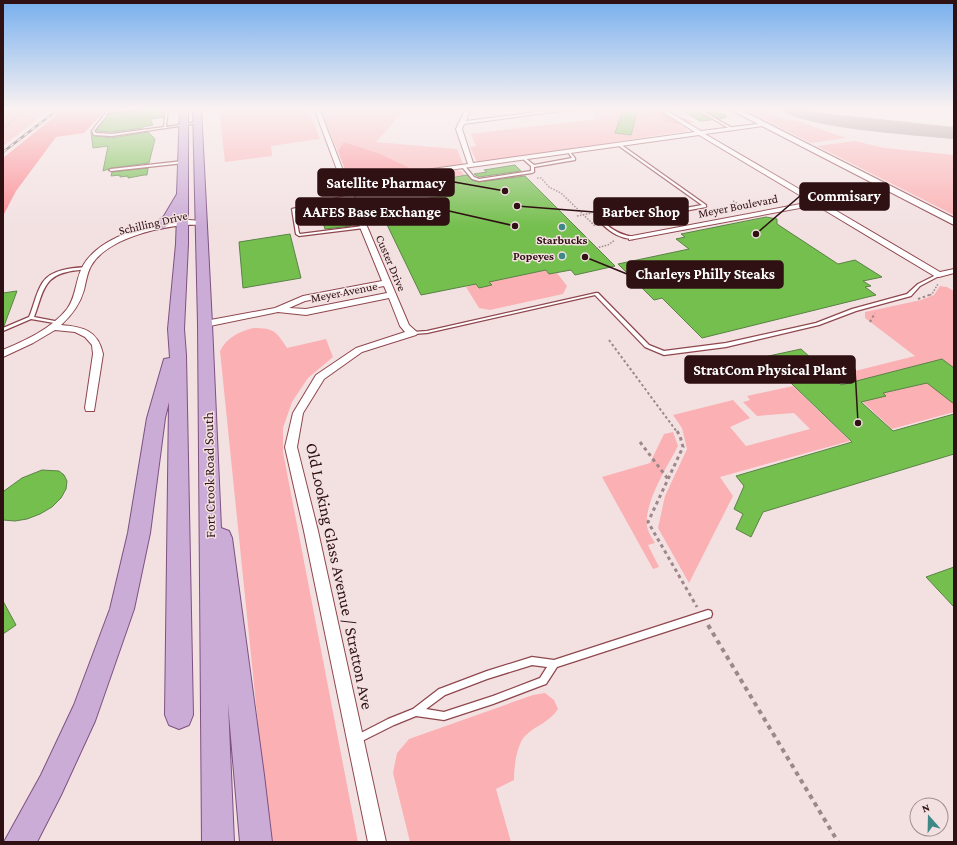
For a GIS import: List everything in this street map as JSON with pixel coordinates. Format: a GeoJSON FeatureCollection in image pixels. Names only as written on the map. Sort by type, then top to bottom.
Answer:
{"type":"FeatureCollection","features":[{"type":"Feature","properties":{"kind":"main road"},"geometry":{"type":"LineString","coordinates":[[20,842],[51,785],[85,711],[122,609],[138,533],[156,418],[168,377],[176,329],[182,226],[183,147]]}},
{"type":"Feature","properties":{"kind":"main road","name":"Fort Crook Road South"},"geometry":{"type":"LineString","coordinates":[[199,147],[208,430],[218,842]]}},
{"type":"Feature","properties":{"kind":"main road"},"geometry":{"type":"LineString","coordinates":[[159,226],[169,218],[182,194]]}},
{"type":"Feature","properties":{"kind":"main road"},"geometry":{"type":"LineString","coordinates":[[176,329],[205,324]]}},
{"type":"Feature","properties":{"kind":"main road"},"geometry":{"type":"LineString","coordinates":[[176,329],[178,355],[178,715]]}},
{"type":"Feature","properties":{"kind":"main road"},"geometry":{"type":"LineString","coordinates":[[208,430],[249,768],[256,842]]}},
{"type":"Feature","properties":{"kind":"street","name":"Custer Drive"},"geometry":{"type":"LineString","coordinates":[[331,147],[391,295],[405,326],[408,330],[414,333]]}},
{"type":"Feature","properties":{"kind":"street"},"geometry":{"type":"LineString","coordinates":[[465,147],[472,166]]}},
{"type":"Feature","properties":{"kind":"street"},"geometry":{"type":"LineString","coordinates":[[345,183],[598,147]]}},
{"type":"Feature","properties":{"kind":"street"},"geometry":{"type":"LineString","coordinates":[[724,147],[939,275],[954,271]]}},
{"type":"Feature","properties":{"kind":"street"},"geometry":{"type":"LineString","coordinates":[[809,147],[954,222]]}},
{"type":"Feature","properties":{"kind":"street","name":"Meyer Boulevard"},"geometry":{"type":"LineString","coordinates":[[632,238],[871,192]]}},
{"type":"Feature","properties":{"kind":"street","name":"Schilling Drive"},"geometry":{"type":"LineString","coordinates":[[111,246],[142,236],[201,223]]}},
{"type":"Feature","properties":{"kind":"street","name":"Schilling Drive"},"geometry":{"type":"LineString","coordinates":[[3,354],[21,346],[55,325],[70,310],[76,301],[87,268],[94,258],[111,246],[136,232],[159,226],[182,226]]}},
{"type":"Feature","properties":{"kind":"street","name":"Meyer Avenue"},"geometry":{"type":"LineString","coordinates":[[205,324],[277,310],[303,299],[386,283]]}},
{"type":"Feature","properties":{"kind":"street","name":"Meyer Avenue"},"geometry":{"type":"LineString","coordinates":[[277,310],[306,312],[391,295]]}},
{"type":"Feature","properties":{"kind":"street"},"geometry":{"type":"LineString","coordinates":[[55,325],[82,331],[95,340],[98,346],[90,408]]}},
{"type":"Feature","properties":{"kind":"street","name":"Old Looking Glass Avenue / Stratton Ave"},"geometry":{"type":"LineString","coordinates":[[377,842],[311,531],[291,447],[298,413],[320,377],[359,350],[389,339],[414,333]]}},
{"type":"Feature","properties":{"kind":"lane"},"geometry":{"type":"LineString","coordinates":[[625,147],[705,206],[604,224],[613,232],[623,237],[632,238]]}},
{"type":"Feature","properties":{"kind":"lane"},"geometry":{"type":"LineString","coordinates":[[533,166],[574,159],[568,152]]}},
{"type":"Feature","properties":{"kind":"lane"},"geometry":{"type":"LineString","coordinates":[[524,158],[533,166]]}},
{"type":"Feature","properties":{"kind":"lane"},"geometry":{"type":"LineString","coordinates":[[111,170],[183,162]]}},
{"type":"Feature","properties":{"kind":"lane"},"geometry":{"type":"LineString","coordinates":[[464,167],[473,178],[479,180],[532,172],[533,166]]}},
{"type":"Feature","properties":{"kind":"lane"},"geometry":{"type":"LineString","coordinates":[[350,196],[293,210],[297,233],[300,235],[317,234],[363,227]]}},
{"type":"Feature","properties":{"kind":"lane"},"geometry":{"type":"LineString","coordinates":[[31,318],[46,281],[54,274],[67,270],[87,268]]}},
{"type":"Feature","properties":{"kind":"lane"},"geometry":{"type":"LineString","coordinates":[[414,333],[427,332],[596,294],[647,346],[664,353],[692,350],[726,345],[817,324],[854,310],[910,295],[919,285],[939,275]]}},
{"type":"Feature","properties":{"kind":"lane"},"geometry":{"type":"LineString","coordinates":[[3,330],[31,318],[55,325]]}},
{"type":"Feature","properties":{"kind":"lane"},"geometry":{"type":"LineString","coordinates":[[356,741],[391,722],[416,712],[442,692],[487,675],[532,661],[554,664],[705,615]]}},
{"type":"Feature","properties":{"kind":"lane"},"geometry":{"type":"LineString","coordinates":[[416,712],[444,716],[493,700],[543,681],[554,664]]}},
{"type":"Feature","properties":{"kind":"path"},"geometry":{"type":"LineString","coordinates":[[576,216],[592,214]]}},
{"type":"Feature","properties":{"kind":"path"},"geometry":{"type":"LineString","coordinates":[[596,248],[608,245],[615,240]]}},
{"type":"Feature","properties":{"kind":"path"},"geometry":{"type":"LineString","coordinates":[[609,340],[680,436],[683,447],[648,522],[705,615],[838,842]]}},
{"type":"Feature","properties":{"kind":"path"},"geometry":{"type":"LineString","coordinates":[[640,442],[668,478]]}},
{"type":"Feature","properties":{"kind":"shaded area"},"geometry":{"type":"Polygon","coordinates":[[[16,147],[48,147],[16,191],[3,216],[3,158],[16,147]]]}},
{"type":"Feature","properties":{"kind":"shaded area"},"geometry":{"type":"Polygon","coordinates":[[[223,147],[271,147],[272,156],[225,162],[223,147]]]}},
{"type":"Feature","properties":{"kind":"shaded area"},"geometry":{"type":"Polygon","coordinates":[[[336,147],[439,147],[457,149],[463,164],[359,179],[346,172],[336,147]]]}},
{"type":"Feature","properties":{"kind":"shaded area"},"geometry":{"type":"Polygon","coordinates":[[[340,147],[360,147],[380,154],[416,171],[392,174],[374,170],[360,178],[346,172],[338,151],[340,147]]]}},
{"type":"Feature","properties":{"kind":"shaded area"},"geometry":{"type":"Polygon","coordinates":[[[470,147],[578,147],[482,162],[477,162],[470,147]]]}},
{"type":"Feature","properties":{"kind":"shaded area"},"geometry":{"type":"Polygon","coordinates":[[[820,147],[883,147],[954,155],[954,215],[820,147]]]}},
{"type":"Feature","properties":{"kind":"shaded area"},"geometry":{"type":"Polygon","coordinates":[[[456,170],[461,171],[465,176],[421,182],[419,180],[360,190],[362,186],[373,182],[456,170]]]}},
{"type":"Feature","properties":{"kind":"shaded area"},"geometry":{"type":"Polygon","coordinates":[[[546,270],[549,274],[557,273],[567,286],[563,294],[490,310],[479,308],[466,287],[476,284],[479,288],[491,285],[489,281],[546,270]]]}},
{"type":"Feature","properties":{"kind":"shaded area"},"geometry":{"type":"Polygon","coordinates":[[[940,286],[947,287],[954,291],[954,412],[892,429],[851,391],[855,389],[839,375],[915,356],[865,318],[865,312],[921,300],[934,295],[940,286]]]}},
{"type":"Feature","properties":{"kind":"shaded area"},"geometry":{"type":"Polygon","coordinates":[[[253,328],[266,329],[274,332],[287,348],[326,339],[333,357],[308,378],[292,402],[283,428],[283,452],[358,842],[270,842],[220,351],[226,342],[234,336],[253,328]]]}},
{"type":"Feature","properties":{"kind":"shaded area"},"geometry":{"type":"Polygon","coordinates":[[[793,386],[850,441],[720,477],[733,496],[689,583],[658,528],[665,496],[687,449],[682,428],[673,415],[733,400],[750,418],[730,427],[746,446],[810,429],[794,413],[757,416],[743,402],[750,400],[747,396],[793,386]]]}},
{"type":"Feature","properties":{"kind":"shaded area"},"geometry":{"type":"Polygon","coordinates":[[[673,432],[678,446],[657,485],[647,517],[647,526],[655,543],[648,545],[659,567],[653,569],[602,477],[650,463],[664,434],[673,432]]]}},
{"type":"Feature","properties":{"kind":"shaded area"},"geometry":{"type":"Polygon","coordinates":[[[545,693],[554,700],[558,709],[551,718],[525,736],[519,745],[515,763],[514,780],[496,789],[511,842],[410,842],[393,773],[397,753],[409,739],[533,695],[545,693]]]}},
{"type":"Feature","properties":{"kind":"building"},"geometry":{"type":"Polygon","coordinates":[[[108,147],[153,147],[149,163],[111,168],[103,171],[108,147]]]}},
{"type":"Feature","properties":{"kind":"building"},"geometry":{"type":"Polygon","coordinates":[[[515,165],[521,171],[479,177],[474,174],[487,172],[484,170],[515,165]]]}},
{"type":"Feature","properties":{"kind":"building"},"geometry":{"type":"Polygon","coordinates":[[[148,168],[147,175],[128,178],[128,176],[120,177],[120,175],[111,176],[112,172],[148,168]]]}},
{"type":"Feature","properties":{"kind":"building"},"geometry":{"type":"Polygon","coordinates":[[[467,175],[472,180],[479,182],[525,176],[615,266],[575,275],[571,270],[549,274],[546,270],[489,282],[492,285],[479,288],[476,284],[421,295],[378,206],[449,195],[439,180],[467,175]]]}},
{"type":"Feature","properties":{"kind":"building"},"geometry":{"type":"Polygon","coordinates":[[[345,209],[351,226],[325,229],[320,213],[345,209]]]}},
{"type":"Feature","properties":{"kind":"building"},"geometry":{"type":"Polygon","coordinates":[[[766,217],[777,219],[777,224],[838,264],[855,260],[882,277],[863,281],[871,286],[865,287],[876,295],[702,338],[662,298],[654,300],[618,264],[689,249],[676,239],[685,237],[681,234],[766,217]]]}},
{"type":"Feature","properties":{"kind":"building"},"geometry":{"type":"Polygon","coordinates":[[[290,234],[301,278],[243,288],[239,242],[290,234]]]}},
{"type":"Feature","properties":{"kind":"building"},"geometry":{"type":"Polygon","coordinates":[[[17,291],[4,326],[3,326],[3,293],[17,291]]]}},
{"type":"Feature","properties":{"kind":"building"},"geometry":{"type":"Polygon","coordinates":[[[801,349],[841,385],[942,359],[954,368],[954,404],[927,383],[883,393],[886,396],[861,402],[893,431],[954,414],[954,454],[763,512],[751,537],[736,529],[743,514],[734,509],[744,486],[736,476],[852,442],[764,357],[801,349]]]}},
{"type":"Feature","properties":{"kind":"building"},"geometry":{"type":"Polygon","coordinates":[[[42,470],[59,471],[64,475],[67,481],[66,489],[61,498],[52,507],[27,519],[15,521],[3,520],[4,491],[22,478],[42,470]]]}},
{"type":"Feature","properties":{"kind":"building"},"geometry":{"type":"Polygon","coordinates":[[[954,567],[954,607],[926,577],[954,567]]]}},
{"type":"Feature","properties":{"kind":"building"},"geometry":{"type":"Polygon","coordinates":[[[3,601],[16,625],[3,634],[3,601]]]}},
{"type":"Feature","properties":{"kind":"railway"},"geometry":{"type":"LineString","coordinates":[[3,152],[9,147]]}},
{"type":"Feature","properties":{"kind":"place","name":"Satellite Pharmacy"},"geometry":{"type":"Point","coordinates":[505,191]}},
{"type":"Feature","properties":{"kind":"place","name":"Barber Shop"},"geometry":{"type":"Point","coordinates":[517,206]}},
{"type":"Feature","properties":{"kind":"place","name":"AAFES Base Exchange"},"geometry":{"type":"Point","coordinates":[515,226]}},
{"type":"Feature","properties":{"kind":"place","name":"Starbucks"},"geometry":{"type":"Point","coordinates":[562,227]}},
{"type":"Feature","properties":{"kind":"place","name":"Commisary"},"geometry":{"type":"Point","coordinates":[756,234]}},
{"type":"Feature","properties":{"kind":"place","name":"Popeyes"},"geometry":{"type":"Point","coordinates":[562,256]}},
{"type":"Feature","properties":{"kind":"place","name":"Charleys Philly Steaks"},"geometry":{"type":"Point","coordinates":[585,257]}},
{"type":"Feature","properties":{"kind":"place","name":"StratCom Physical Plant"},"geometry":{"type":"Point","coordinates":[858,423]}}]}
